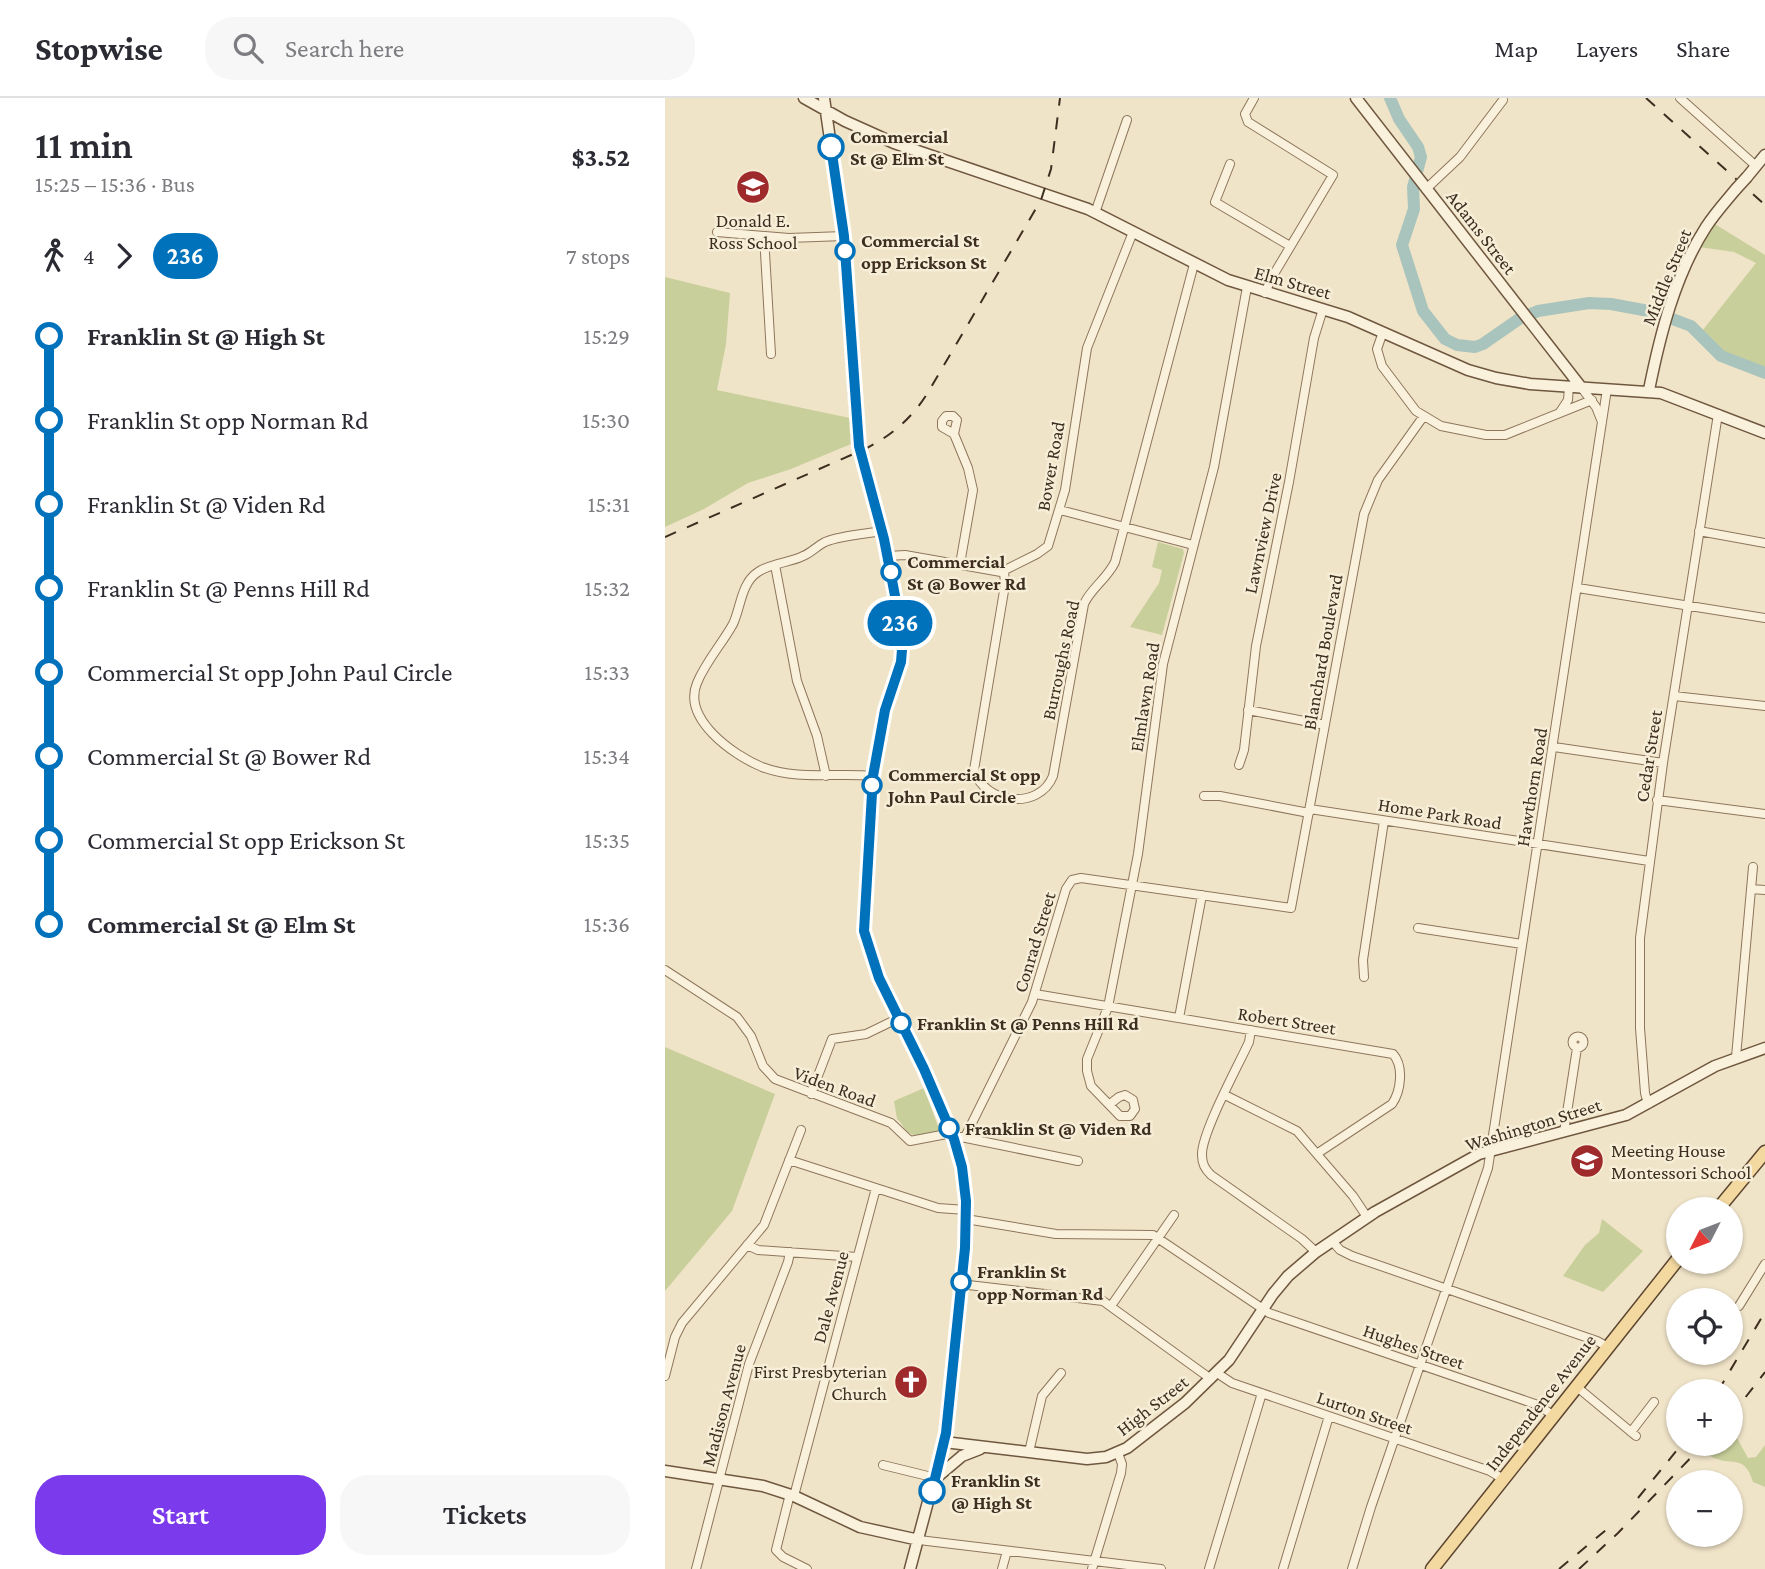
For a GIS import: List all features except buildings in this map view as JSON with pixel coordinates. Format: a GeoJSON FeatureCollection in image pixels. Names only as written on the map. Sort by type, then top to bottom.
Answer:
{"type":"FeatureCollection","features":[{"type":"Feature","properties":{"kind":"main road","name":"Elm Street"},"geometry":{"type":"LineString","coordinates":[[804,98],[903,147],[1057,197],[1095,212],[1194,264],[1247,287],[1323,309],[1482,375],[1514,382],[1649,390],[1678,398],[1765,433]]}},
{"type":"Feature","properties":{"kind":"main road"},"geometry":{"type":"LineString","coordinates":[[824,98],[844,236],[857,435],[883,530],[903,648],[885,710],[873,776],[863,926],[869,953],[885,990],[957,1136],[966,1214],[944,1442],[910,1569]]}},
{"type":"Feature","properties":{"kind":"main road","name":"Adams Street"},"geometry":{"type":"LineString","coordinates":[[1356,98],[1581,387]]}},
{"type":"Feature","properties":{"kind":"main road","name":"Middle Street"},"geometry":{"type":"LineString","coordinates":[[1649,390],[1665,321],[1697,242],[1710,220],[1765,155]]}},
{"type":"Feature","properties":{"kind":"main road","name":"Washington Street"},"geometry":{"type":"LineString","coordinates":[[1288,1276],[1316,1252],[1367,1217],[1474,1157],[1622,1116],[1709,1069],[1765,1048]]}},
{"type":"Feature","properties":{"kind":"main road"},"geometry":{"type":"LineString","coordinates":[[1728,1197],[1765,1152]]}},
{"type":"Feature","properties":{"kind":"main road","name":"Independence Avenue"},"geometry":{"type":"LineString","coordinates":[[1432,1569],[1666,1274]]}},
{"type":"Feature","properties":{"kind":"main road","name":"High Street"},"geometry":{"type":"LineString","coordinates":[[944,1442],[1092,1459],[1118,1452],[1149,1432],[1214,1376],[1237,1349],[1288,1276]]}},
{"type":"Feature","properties":{"kind":"main road"},"geometry":{"type":"LineString","coordinates":[[936,1478],[962,1456],[985,1448]]}},
{"type":"Feature","properties":{"kind":"main road"},"geometry":{"type":"LineString","coordinates":[[665,1471],[763,1486],[792,1495],[860,1527],[919,1540]]}},
{"type":"Feature","properties":{"kind":"street"},"geometry":{"type":"LineString","coordinates":[[1254,98],[1245,114],[1248,122],[1333,175],[1265,293]]}},
{"type":"Feature","properties":{"kind":"street"},"geometry":{"type":"LineString","coordinates":[[1681,98],[1756,166]]}},
{"type":"Feature","properties":{"kind":"street"},"geometry":{"type":"LineString","coordinates":[[1423,185],[1467,148],[1503,100]]}},
{"type":"Feature","properties":{"kind":"street"},"geometry":{"type":"LineString","coordinates":[[1095,212],[1127,120]]}},
{"type":"Feature","properties":{"kind":"street"},"geometry":{"type":"LineString","coordinates":[[1230,164],[1215,202],[1290,246]]}},
{"type":"Feature","properties":{"kind":"street"},"geometry":{"type":"LineString","coordinates":[[717,232],[796,238],[844,236]]}},
{"type":"Feature","properties":{"kind":"street","name":"Bower Road"},"geometry":{"type":"LineString","coordinates":[[1004,571],[1046,548],[1066,485],[1087,348],[1133,232]]}},
{"type":"Feature","properties":{"kind":"street"},"geometry":{"type":"LineString","coordinates":[[764,236],[771,354]]}},
{"type":"Feature","properties":{"kind":"street","name":"Burroughs Road"},"geometry":{"type":"LineString","coordinates":[[1004,571],[1005,585],[973,767],[978,781],[987,791],[1013,798],[1028,798],[1046,789],[1053,776],[1083,608],[1089,594],[1111,570],[1194,264]]}},
{"type":"Feature","properties":{"kind":"street","name":"Elmlawn Road"},"geometry":{"type":"LineString","coordinates":[[1110,1104],[1093,1090],[1086,1067],[1089,1051],[1108,1007],[1132,886],[1161,675],[1223,426],[1247,287]]}},
{"type":"Feature","properties":{"kind":"street","name":"Lawnview Drive"},"geometry":{"type":"LineString","coordinates":[[1239,765],[1243,753],[1255,646],[1291,471],[1314,338],[1323,309]]}},
{"type":"Feature","properties":{"kind":"street"},"geometry":{"type":"LineString","coordinates":[[1383,332],[1377,349],[1380,362],[1408,403],[1423,417],[1447,428],[1496,435],[1518,432],[1592,400]]}},
{"type":"Feature","properties":{"kind":"street"},"geometry":{"type":"LineString","coordinates":[[1560,412],[1567,404],[1569,386]]}},
{"type":"Feature","properties":{"kind":"street"},"geometry":{"type":"LineString","coordinates":[[1581,387],[1592,400],[1603,428]]}},
{"type":"Feature","properties":{"kind":"street","name":"Hawthorn Road"},"geometry":{"type":"LineString","coordinates":[[1352,1569],[1486,1176],[1607,389]]}},
{"type":"Feature","properties":{"kind":"street","name":"Cedar Street"},"geometry":{"type":"LineString","coordinates":[[1648,1104],[1644,1093],[1638,984],[1640,937],[1657,800],[1718,414]]}},
{"type":"Feature","properties":{"kind":"street","name":"Blanchard Boulevard"},"geometry":{"type":"LineString","coordinates":[[1291,908],[1365,508],[1381,476],[1423,417]]}},
{"type":"Feature","properties":{"kind":"street"},"geometry":{"type":"LineString","coordinates":[[954,434],[968,468],[973,490],[960,565]]}},
{"type":"Feature","properties":{"kind":"street"},"geometry":{"type":"LineString","coordinates":[[1060,510],[1193,545]]}},
{"type":"Feature","properties":{"kind":"street"},"geometry":{"type":"LineString","coordinates":[[873,776],[786,774],[755,764],[712,733],[700,718],[694,695],[697,683],[732,626],[747,584],[758,572],[805,555],[827,541],[883,530]]}},
{"type":"Feature","properties":{"kind":"street"},"geometry":{"type":"LineString","coordinates":[[1699,531],[1765,543]]}},
{"type":"Feature","properties":{"kind":"street"},"geometry":{"type":"LineString","coordinates":[[888,556],[901,555],[1004,571]]}},
{"type":"Feature","properties":{"kind":"street"},"geometry":{"type":"LineString","coordinates":[[775,565],[797,681],[817,736],[826,776]]}},
{"type":"Feature","properties":{"kind":"street"},"geometry":{"type":"LineString","coordinates":[[1578,588],[1765,618]]}},
{"type":"Feature","properties":{"kind":"street"},"geometry":{"type":"LineString","coordinates":[[1674,696],[1765,706]]}},
{"type":"Feature","properties":{"kind":"street"},"geometry":{"type":"LineString","coordinates":[[1248,710],[1325,725]]}},
{"type":"Feature","properties":{"kind":"street"},"geometry":{"type":"LineString","coordinates":[[1553,747],[1663,763]]}},
{"type":"Feature","properties":{"kind":"street","name":"Home Park Road"},"geometry":{"type":"LineString","coordinates":[[1204,796],[1220,796],[1649,861]]}},
{"type":"Feature","properties":{"kind":"street"},"geometry":{"type":"LineString","coordinates":[[1657,800],[1765,814]]}},
{"type":"Feature","properties":{"kind":"street"},"geometry":{"type":"LineString","coordinates":[[1364,977],[1363,960],[1384,821]]}},
{"type":"Feature","properties":{"kind":"street"},"geometry":{"type":"LineString","coordinates":[[1736,1058],[1753,867]]}},
{"type":"Feature","properties":{"kind":"street","name":"Conrad Street"},"geometry":{"type":"LineString","coordinates":[[957,1136],[1035,994],[1070,881],[1078,878],[1291,908]]}},
{"type":"Feature","properties":{"kind":"street"},"geometry":{"type":"LineString","coordinates":[[1751,889],[1765,890]]}},
{"type":"Feature","properties":{"kind":"street"},"geometry":{"type":"LineString","coordinates":[[1179,1018],[1202,895]]}},
{"type":"Feature","properties":{"kind":"street"},"geometry":{"type":"LineString","coordinates":[[1418,928],[1523,944]]}},
{"type":"Feature","properties":{"kind":"street","name":"Viden Road"},"geometry":{"type":"LineString","coordinates":[[665,970],[737,1017],[751,1036],[763,1066],[782,1083],[891,1123],[910,1141],[957,1136]]}},
{"type":"Feature","properties":{"kind":"street","name":"Robert Street"},"geometry":{"type":"LineString","coordinates":[[1035,994],[1388,1052],[1398,1061],[1400,1070],[1398,1092],[1392,1104],[1318,1153]]}},
{"type":"Feature","properties":{"kind":"street"},"geometry":{"type":"LineString","coordinates":[[811,1094],[832,1039],[866,1034],[899,1018]]}},
{"type":"Feature","properties":{"kind":"street"},"geometry":{"type":"LineString","coordinates":[[1251,1030],[1249,1042],[1204,1143],[1202,1155],[1205,1168],[1316,1252]]}},
{"type":"Feature","properties":{"kind":"street"},"geometry":{"type":"LineString","coordinates":[[1564,1132],[1577,1048]]}},
{"type":"Feature","properties":{"kind":"street"},"geometry":{"type":"LineString","coordinates":[[1225,1095],[1290,1126],[1318,1153],[1367,1217]]}},
{"type":"Feature","properties":{"kind":"street"},"geometry":{"type":"LineString","coordinates":[[665,1376],[680,1326],[765,1221],[801,1130]]}},
{"type":"Feature","properties":{"kind":"street"},"geometry":{"type":"LineString","coordinates":[[957,1136],[1079,1161]]}},
{"type":"Feature","properties":{"kind":"street"},"geometry":{"type":"LineString","coordinates":[[789,1160],[938,1208],[1056,1234],[1143,1233],[1158,1237]]}},
{"type":"Feature","properties":{"kind":"street","name":"Dale Avenue"},"geometry":{"type":"LineString","coordinates":[[807,1569],[783,1557],[776,1550],[876,1188]]}},
{"type":"Feature","properties":{"kind":"street"},"geometry":{"type":"LineString","coordinates":[[960,1284],[1094,1299],[1111,1306],[1174,1215]]}},
{"type":"Feature","properties":{"kind":"street","name":"Hughes Street"},"geometry":{"type":"LineString","coordinates":[[1158,1237],[1263,1309],[1538,1405],[1554,1416]]}},
{"type":"Feature","properties":{"kind":"street"},"geometry":{"type":"LineString","coordinates":[[1332,1241],[1340,1250],[1352,1256],[1608,1347]]}},
{"type":"Feature","properties":{"kind":"street"},"geometry":{"type":"LineString","coordinates":[[747,1245],[758,1250],[857,1257]]}},
{"type":"Feature","properties":{"kind":"street","name":"Madison Avenue"},"geometry":{"type":"LineString","coordinates":[[696,1569],[749,1364],[790,1252]]}},
{"type":"Feature","properties":{"kind":"street"},"geometry":{"type":"LineString","coordinates":[[1743,1300],[1765,1264]]}},
{"type":"Feature","properties":{"kind":"street","name":"Lurton Street"},"geometry":{"type":"LineString","coordinates":[[1111,1306],[1214,1376],[1490,1471],[1503,1479]]}},
{"type":"Feature","properties":{"kind":"street"},"geometry":{"type":"LineString","coordinates":[[1029,1452],[1042,1396],[1062,1373]]}},
{"type":"Feature","properties":{"kind":"street"},"geometry":{"type":"LineString","coordinates":[[1577,1387],[1634,1434],[1654,1402]]}},
{"type":"Feature","properties":{"kind":"street"},"geometry":{"type":"LineString","coordinates":[[1209,1569],[1262,1393]]}},
{"type":"Feature","properties":{"kind":"street"},"geometry":{"type":"LineString","coordinates":[[1283,1569],[1329,1416]]}},
{"type":"Feature","properties":{"kind":"street"},"geometry":{"type":"LineString","coordinates":[[1093,1565],[1121,1474],[1122,1464],[1118,1452]]}},
{"type":"Feature","properties":{"kind":"street"},"geometry":{"type":"LineString","coordinates":[[883,1465],[936,1478]]}},
{"type":"Feature","properties":{"kind":"street"},"geometry":{"type":"LineString","coordinates":[[919,1540],[1093,1565],[1161,1569]]}},
{"type":"Feature","properties":{"kind":"street"},"geometry":{"type":"LineString","coordinates":[[1002,1569],[1007,1551]]}},
{"type":"Feature","properties":{"kind":"green space"},"geometry":{"type":"Polygon","coordinates":[[[1710,221],[1765,255],[1765,373],[1721,356],[1702,331],[1756,263],[1734,252],[1699,247],[1710,221]]]}},
{"type":"Feature","properties":{"kind":"green space"},"geometry":{"type":"Polygon","coordinates":[[[665,277],[730,293],[726,344],[717,390],[850,418],[851,444],[791,469],[748,483],[704,509],[665,527],[665,277]]]}},
{"type":"Feature","properties":{"kind":"green space"},"geometry":{"type":"Polygon","coordinates":[[[1158,542],[1183,549],[1184,553],[1162,635],[1130,627],[1159,583],[1162,570],[1152,567],[1158,542]]]}},
{"type":"Feature","properties":{"kind":"green space"},"geometry":{"type":"Polygon","coordinates":[[[665,1047],[775,1094],[732,1211],[665,1291],[665,1047]]]}},
{"type":"Feature","properties":{"kind":"green space"},"geometry":{"type":"Polygon","coordinates":[[[924,1088],[940,1132],[912,1134],[897,1119],[894,1101],[924,1088]]]}},
{"type":"Feature","properties":{"kind":"green space"},"geometry":{"type":"Polygon","coordinates":[[[1602,1219],[1643,1251],[1603,1292],[1563,1276],[1585,1245],[1599,1233],[1602,1219]]]}},
{"type":"Feature","properties":{"kind":"green space"},"geometry":{"type":"Polygon","coordinates":[[[1765,1445],[1765,1487],[1753,1482],[1741,1464],[1710,1456],[1743,1456],[1743,1449],[1748,1458],[1756,1457],[1765,1445]]]}},
{"type":"Feature","properties":{"kind":"waterway"},"geometry":{"type":"LineString","coordinates":[[1390,98],[1421,157],[1413,187],[1414,209],[1402,245],[1423,311],[1445,339],[1457,345],[1475,347],[1519,319],[1538,311],[1589,303],[1611,304],[1654,312],[1691,326],[1721,356],[1765,373]]}},
{"type":"Feature","properties":{"kind":"railway"},"geometry":{"type":"LineString","coordinates":[[665,537],[867,448],[893,432],[915,411],[1041,200],[1051,169],[1060,98]]}},
{"type":"Feature","properties":{"kind":"railway"},"geometry":{"type":"LineString","coordinates":[[1646,98],[1765,205]]}},
{"type":"Feature","properties":{"kind":"railway"},"geometry":{"type":"LineString","coordinates":[[1725,1379],[1765,1312]]}},
{"type":"Feature","properties":{"kind":"railway"},"geometry":{"type":"LineString","coordinates":[[1743,1400],[1765,1372]]}},
{"type":"Feature","properties":{"kind":"railway"},"geometry":{"type":"LineString","coordinates":[[1638,1498],[1672,1456]]}},
{"type":"Feature","properties":{"kind":"railway"},"geometry":{"type":"LineString","coordinates":[[1579,1569],[1692,1456]]}},
{"type":"Feature","properties":{"kind":"railway"},"geometry":{"type":"LineString","coordinates":[[1559,1569],[1606,1530]]}},
{"type":"Feature","properties":{"kind":"bus line","name":"236"},"geometry":{"type":"LineString","coordinates":[[831,147],[844,236],[859,446],[880,518],[903,637],[901,662],[885,710],[873,776],[864,931],[879,978],[924,1069],[954,1139],[962,1167],[966,1201],[965,1248],[946,1433],[932,1491]]}},
{"type":"Feature","properties":{"kind":"place","name":"Commercial St @ Elm St"},"geometry":{"type":"Point","coordinates":[831,147]}},
{"type":"Feature","properties":{"kind":"place","name":"Donald E. Ross School"},"geometry":{"type":"Point","coordinates":[753,187]}},
{"type":"Feature","properties":{"kind":"place","name":"Commercial St opp Erickson St"},"geometry":{"type":"Point","coordinates":[845,251]}},
{"type":"Feature","properties":{"kind":"place","name":"Commercial St @ Bower Rd"},"geometry":{"type":"Point","coordinates":[891,572]}},
{"type":"Feature","properties":{"kind":"place","name":"Commercial St opp John Paul Circle"},"geometry":{"type":"Point","coordinates":[872,785]}},
{"type":"Feature","properties":{"kind":"place","name":"Franklin St @ Penns Hill Rd"},"geometry":{"type":"Point","coordinates":[901,1023]}},
{"type":"Feature","properties":{"kind":"place","name":"Franklin St @ Viden Rd"},"geometry":{"type":"Point","coordinates":[949,1128]}},
{"type":"Feature","properties":{"kind":"place","name":"Meeting House Montessori School"},"geometry":{"type":"Point","coordinates":[1587,1161]}},
{"type":"Feature","properties":{"kind":"place","name":"Franklin St opp Norman Rd"},"geometry":{"type":"Point","coordinates":[961,1282]}},
{"type":"Feature","properties":{"kind":"place","name":"First Presbyterian Church"},"geometry":{"type":"Point","coordinates":[911,1382]}},
{"type":"Feature","properties":{"kind":"place","name":"Franklin St @ High St"},"geometry":{"type":"Point","coordinates":[932,1491]}}]}
